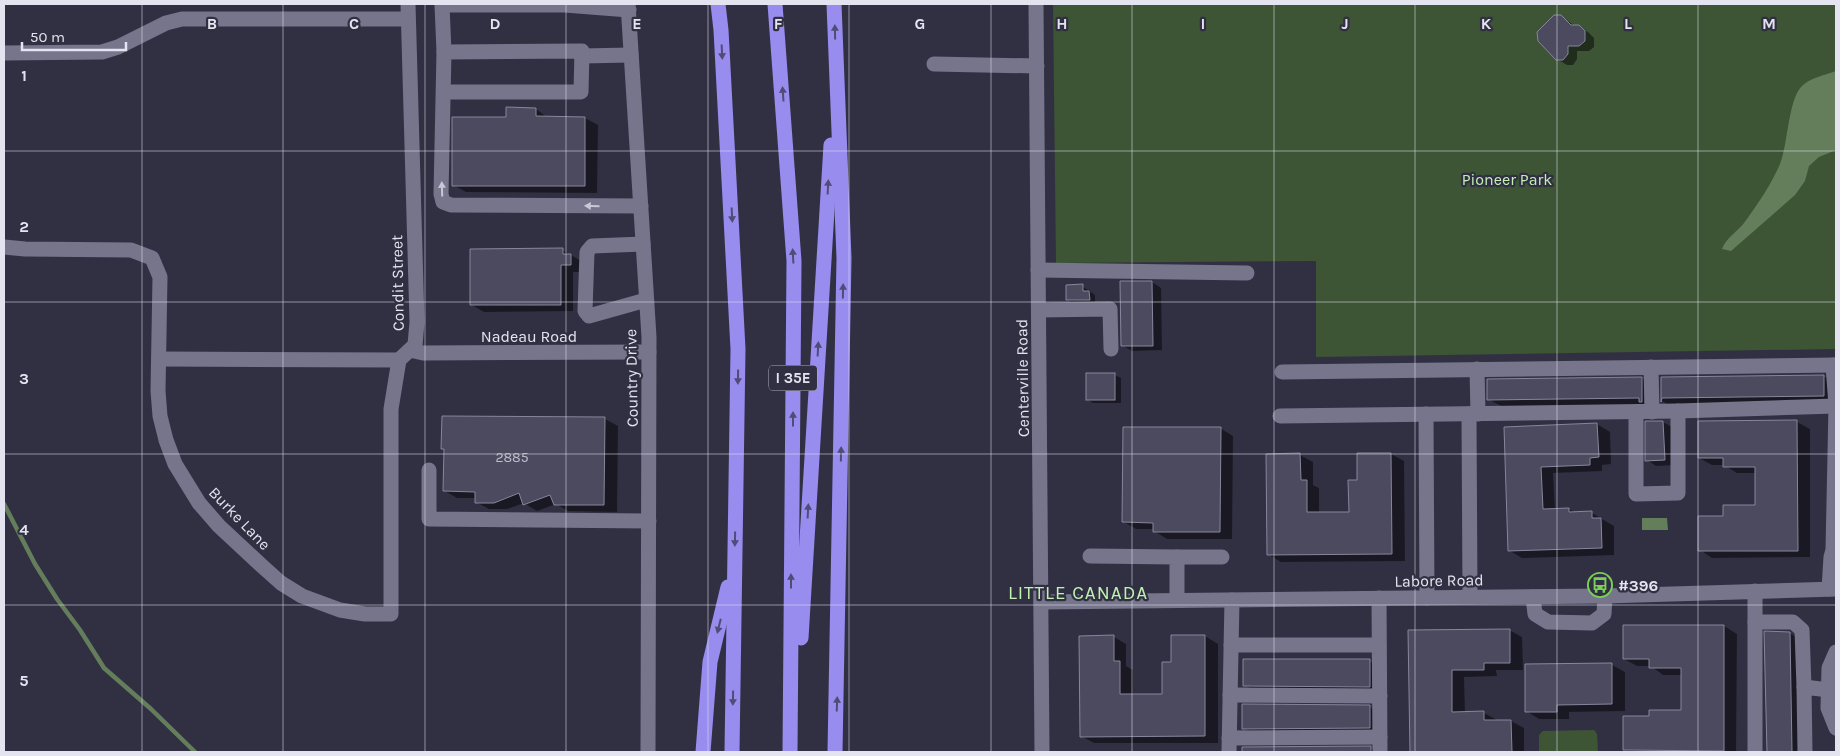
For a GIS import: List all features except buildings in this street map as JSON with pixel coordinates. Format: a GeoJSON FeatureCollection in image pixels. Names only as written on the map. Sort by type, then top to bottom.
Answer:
{"type":"FeatureCollection","features":[{"type":"Feature","properties":{"kind":"highway"},"geometry":{"type":"LineString","coordinates":[[718,4],[738,349],[732,752]]}},
{"type":"Feature","properties":{"kind":"highway","name":"I 35E"},"geometry":{"type":"LineString","coordinates":[[775,4],[794,261],[792,752]]}},
{"type":"Feature","properties":{"kind":"highway"},"geometry":{"type":"LineString","coordinates":[[834,4],[844,268],[835,752]]}},
{"type":"Feature","properties":{"kind":"highway"},"geometry":{"type":"LineString","coordinates":[[792,752],[836,60]]}},
{"type":"Feature","properties":{"kind":"highway"},"geometry":{"type":"LineString","coordinates":[[703,752],[710,662],[734,562]]}},
{"type":"Feature","properties":{"kind":"street","name":"Condit Street"},"geometry":{"type":"LineString","coordinates":[[391,614],[391,409],[404,355],[415,346],[417,322],[408,4]]}},
{"type":"Feature","properties":{"kind":"street"},"geometry":{"type":"LineString","coordinates":[[628,7],[564,4],[442,4],[444,52],[441,194],[444,202],[451,204],[641,206]]}},
{"type":"Feature","properties":{"kind":"street","name":"Centerville Road"},"geometry":{"type":"LineString","coordinates":[[1036,4],[1042,752]]}},
{"type":"Feature","properties":{"kind":"street","name":"Country Drive"},"geometry":{"type":"LineString","coordinates":[[628,7],[649,352],[648,752]]}},
{"type":"Feature","properties":{"kind":"street"},"geometry":{"type":"LineString","coordinates":[[4,53],[102,52],[118,47],[166,23],[182,19],[408,19]]}},
{"type":"Feature","properties":{"kind":"street"},"geometry":{"type":"LineString","coordinates":[[443,92],[581,92],[582,51],[444,52]]}},
{"type":"Feature","properties":{"kind":"street"},"geometry":{"type":"LineString","coordinates":[[581,56],[632,55]]}},
{"type":"Feature","properties":{"kind":"street"},"geometry":{"type":"LineString","coordinates":[[934,64],[1037,66]]}},
{"type":"Feature","properties":{"kind":"street"},"geometry":{"type":"LineString","coordinates":[[643,244],[592,246],[587,252],[585,311],[589,316],[646,300]]}},
{"type":"Feature","properties":{"kind":"street","name":"Burke Lane"},"geometry":{"type":"LineString","coordinates":[[4,247],[25,250],[131,250],[152,258],[160,277],[158,391],[160,416],[166,440],[185,482],[199,503],[219,526],[281,583],[302,596],[340,610],[365,614],[391,614]]}},
{"type":"Feature","properties":{"kind":"street"},"geometry":{"type":"LineString","coordinates":[[1038,270],[1247,273]]}},
{"type":"Feature","properties":{"kind":"street"},"geometry":{"type":"LineString","coordinates":[[1038,310],[1110,310],[1110,349]]}},
{"type":"Feature","properties":{"kind":"street","name":"Nadeau Road"},"geometry":{"type":"LineString","coordinates":[[160,359],[404,355],[422,353],[649,352]]}},
{"type":"Feature","properties":{"kind":"street"},"geometry":{"type":"LineString","coordinates":[[1282,372],[1834,365],[1836,406],[1835,550],[1831,557],[1833,589]]}},
{"type":"Feature","properties":{"kind":"street"},"geometry":{"type":"LineString","coordinates":[[1651,367],[1652,412]]}},
{"type":"Feature","properties":{"kind":"street"},"geometry":{"type":"LineString","coordinates":[[1470,598],[1473,414],[1477,370]]}},
{"type":"Feature","properties":{"kind":"street"},"geometry":{"type":"LineString","coordinates":[[1280,416],[1678,412],[1836,406]]}},
{"type":"Feature","properties":{"kind":"street"},"geometry":{"type":"LineString","coordinates":[[1636,412],[1636,494],[1678,493],[1678,412]]}},
{"type":"Feature","properties":{"kind":"street"},"geometry":{"type":"LineString","coordinates":[[1426,414],[1427,598]]}},
{"type":"Feature","properties":{"kind":"street"},"geometry":{"type":"LineString","coordinates":[[429,470],[429,519],[649,521]]}},
{"type":"Feature","properties":{"kind":"street"},"geometry":{"type":"LineString","coordinates":[[1090,556],[1222,557]]}},
{"type":"Feature","properties":{"kind":"street"},"geometry":{"type":"LineString","coordinates":[[1177,557],[1177,600]]}},
{"type":"Feature","properties":{"kind":"street","name":"Labore Road"},"geometry":{"type":"LineString","coordinates":[[1041,602],[1605,596],[1833,589]]}},
{"type":"Feature","properties":{"kind":"street"},"geometry":{"type":"LineString","coordinates":[[1755,591],[1755,752]]}},
{"type":"Feature","properties":{"kind":"street"},"geometry":{"type":"LineString","coordinates":[[1533,597],[1535,614],[1548,622],[1592,623],[1604,614],[1605,596]]}},
{"type":"Feature","properties":{"kind":"street"},"geometry":{"type":"LineString","coordinates":[[1232,600],[1229,745],[1380,745],[1379,598]]}},
{"type":"Feature","properties":{"kind":"street"},"geometry":{"type":"LineString","coordinates":[[1755,622],[1792,622],[1802,630],[1806,752]]}},
{"type":"Feature","properties":{"kind":"street"},"geometry":{"type":"LineString","coordinates":[[1231,645],[1379,645]]}},
{"type":"Feature","properties":{"kind":"street"},"geometry":{"type":"LineString","coordinates":[[1836,652],[1829,668],[1828,708],[1836,728]]}},
{"type":"Feature","properties":{"kind":"street"},"geometry":{"type":"LineString","coordinates":[[1804,687],[1829,690]]}},
{"type":"Feature","properties":{"kind":"street"},"geometry":{"type":"LineString","coordinates":[[1230,695],[1380,696]]}},
{"type":"Feature","properties":{"kind":"green space","name":"Pioneer Park"},"geometry":{"type":"Polygon","coordinates":[[[1053,4],[1836,4],[1836,349],[1316,357],[1316,261],[1056,263],[1053,4]]]}},
{"type":"Feature","properties":{"kind":"green space"},"geometry":{"type":"Polygon","coordinates":[[[1594,730],[1597,734],[1598,752],[1539,752],[1539,735],[1543,731],[1594,730]]]}},
{"type":"Feature","properties":{"kind":"shaded area"},"geometry":{"type":"Polygon","coordinates":[[[1836,71],[1836,150],[1819,157],[1809,166],[1805,181],[1795,195],[1731,251],[1722,249],[1749,216],[1780,164],[1793,103],[1801,87],[1813,79],[1836,71]]]}},
{"type":"Feature","properties":{"kind":"shaded area"},"geometry":{"type":"Polygon","coordinates":[[[1642,518],[1667,518],[1668,530],[1642,530],[1642,518]]]}},
{"type":"Feature","properties":{"kind":"waterway"},"geometry":{"type":"LineString","coordinates":[[4,504],[35,564],[104,668],[151,709],[195,752]]}},
{"type":"Feature","properties":{"kind":"place","name":"#396"},"geometry":{"type":"Point","coordinates":[1600,585]}},
{"type":"Feature","properties":{"kind":"district","name":"LITTLE CANADA"},"geometry":{"type":"Point","coordinates":[1078,592]}}]}
